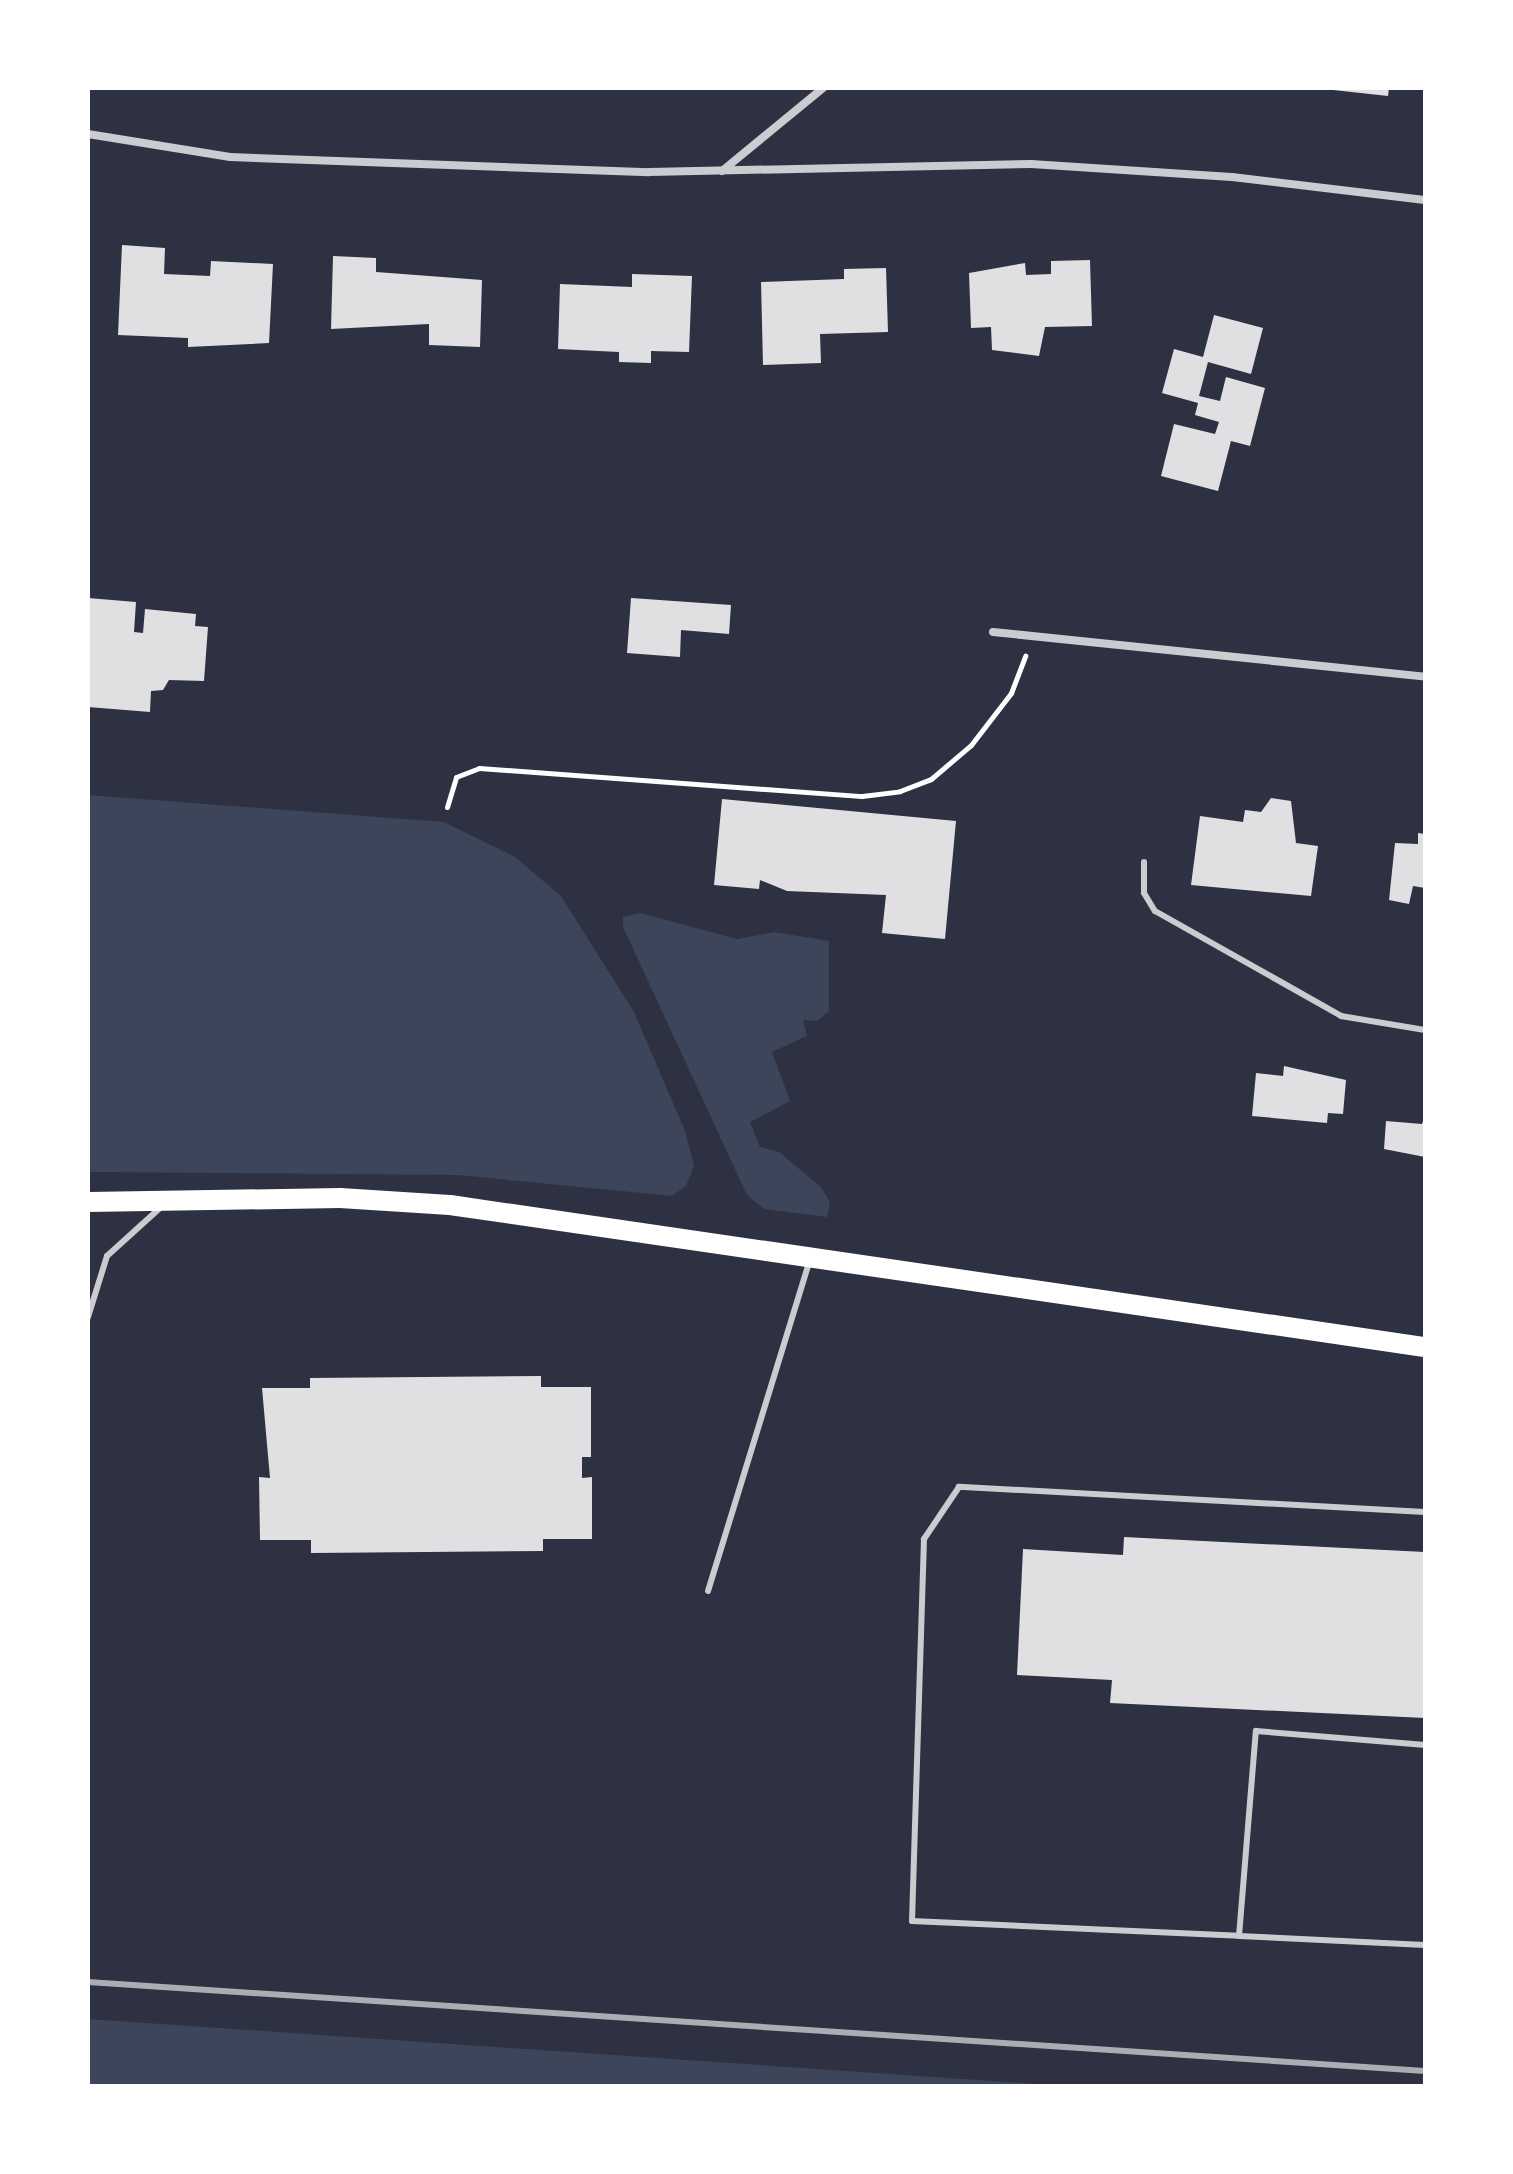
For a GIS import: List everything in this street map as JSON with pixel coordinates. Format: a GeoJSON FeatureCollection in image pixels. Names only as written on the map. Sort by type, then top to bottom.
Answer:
{"type":"FeatureCollection","features":[{"type":"Feature","properties":{"kind":"main road"},"geometry":{"type":"LineString","coordinates":[[88,1202],[340,1198],[450,1205],[811,1254],[1425,1347]]}},
{"type":"Feature","properties":{"kind":"street"},"geometry":{"type":"LineString","coordinates":[[721,172],[823,88]]}},
{"type":"Feature","properties":{"kind":"street"},"geometry":{"type":"LineString","coordinates":[[88,134],[230,157],[721,172],[800,163],[1031,164],[1232,177],[1425,200]]}},
{"type":"Feature","properties":{"kind":"street"},"geometry":{"type":"LineString","coordinates":[[993,632],[1425,677]]}},
{"type":"Feature","properties":{"kind":"lane"},"geometry":{"type":"LineString","coordinates":[[1144,862],[1144,893],[1155,911],[1341,1016],[1425,1030]]}},
{"type":"Feature","properties":{"kind":"lane"},"geometry":{"type":"LineString","coordinates":[[88,1317],[107,1256],[166,1202]]}},
{"type":"Feature","properties":{"kind":"lane"},"geometry":{"type":"LineString","coordinates":[[708,1591],[811,1254]]}},
{"type":"Feature","properties":{"kind":"lane"},"geometry":{"type":"LineString","coordinates":[[1425,1512],[959,1487],[924,1539],[912,1921],[1425,1945]]}},
{"type":"Feature","properties":{"kind":"lane"},"geometry":{"type":"LineString","coordinates":[[1239,1936],[1256,1731],[1425,1745]]}},
{"type":"Feature","properties":{"kind":"path"},"geometry":{"type":"LineString","coordinates":[[447,807],[456,777],[479,768],[862,796],[900,791],[956,760],[993,719],[1019,677],[1027,636]]}},
{"type":"Feature","properties":{"kind":"shaded area"},"geometry":{"type":"Polygon","coordinates":[[[88,795],[444,822],[515,857],[561,896],[634,1012],[685,1131],[694,1166],[686,1186],[672,1196],[458,1175],[88,1172],[88,795]]]}},
{"type":"Feature","properties":{"kind":"shaded area"},"geometry":{"type":"Polygon","coordinates":[[[640,913],[737,939],[774,932],[829,941],[829,1011],[817,1021],[803,1020],[807,1036],[772,1052],[790,1101],[750,1122],[760,1147],[779,1152],[821,1187],[830,1202],[827,1217],[764,1209],[747,1195],[623,927],[623,917],[640,913]]]}},
{"type":"Feature","properties":{"kind":"shaded area"},"geometry":{"type":"Polygon","coordinates":[[[88,2019],[1067,2086],[88,2086],[88,2019]]]}},
{"type":"Feature","properties":{"kind":"building"},"geometry":{"type":"Polygon","coordinates":[[[1315,88],[1389,88],[1388,96],[1315,88]]]}},
{"type":"Feature","properties":{"kind":"building"},"geometry":{"type":"Polygon","coordinates":[[[122,245],[165,248],[164,274],[210,276],[211,261],[273,264],[269,343],[188,347],[188,338],[118,335],[122,245]]]}},
{"type":"Feature","properties":{"kind":"building"},"geometry":{"type":"Polygon","coordinates":[[[333,256],[376,258],[376,272],[482,280],[480,347],[429,345],[429,324],[331,329],[333,256]]]}},
{"type":"Feature","properties":{"kind":"building"},"geometry":{"type":"Polygon","coordinates":[[[1090,260],[1092,326],[1045,327],[1039,356],[992,350],[991,327],[971,328],[969,273],[1025,263],[1026,275],[1051,274],[1051,261],[1090,260]]]}},
{"type":"Feature","properties":{"kind":"building"},"geometry":{"type":"Polygon","coordinates":[[[886,268],[888,332],[820,334],[821,363],[763,365],[761,282],[844,279],[844,269],[886,268]]]}},
{"type":"Feature","properties":{"kind":"building"},"geometry":{"type":"Polygon","coordinates":[[[632,274],[692,276],[689,352],[651,351],[651,363],[619,362],[619,352],[558,349],[560,284],[632,287],[632,274]]]}},
{"type":"Feature","properties":{"kind":"building"},"geometry":{"type":"Polygon","coordinates":[[[1214,315],[1263,328],[1251,374],[1208,362],[1199,396],[1220,401],[1226,377],[1265,388],[1250,446],[1231,441],[1218,491],[1161,476],[1174,424],[1215,434],[1219,422],[1195,415],[1198,403],[1162,393],[1174,349],[1203,357],[1214,315]]]}},
{"type":"Feature","properties":{"kind":"building"},"geometry":{"type":"Polygon","coordinates":[[[88,598],[136,602],[134,632],[143,633],[145,609],[196,614],[195,626],[208,627],[204,681],[169,680],[163,690],[151,691],[150,712],[88,707],[88,598]]]}},
{"type":"Feature","properties":{"kind":"building"},"geometry":{"type":"Polygon","coordinates":[[[631,598],[731,605],[729,634],[681,630],[680,657],[627,653],[631,598]]]}},
{"type":"Feature","properties":{"kind":"building"},"geometry":{"type":"Polygon","coordinates":[[[1271,798],[1291,801],[1296,843],[1318,846],[1311,896],[1191,885],[1200,816],[1243,822],[1245,810],[1261,812],[1271,798]]]}},
{"type":"Feature","properties":{"kind":"building"},"geometry":{"type":"Polygon","coordinates":[[[722,799],[956,821],[945,939],[882,933],[886,895],[787,891],[760,880],[759,889],[714,885],[722,799]]]}},
{"type":"Feature","properties":{"kind":"building"},"geometry":{"type":"Polygon","coordinates":[[[1418,833],[1425,834],[1425,888],[1413,886],[1409,904],[1389,900],[1395,843],[1418,844],[1418,833]]]}},
{"type":"Feature","properties":{"kind":"building"},"geometry":{"type":"Polygon","coordinates":[[[1284,1066],[1346,1080],[1343,1114],[1328,1113],[1327,1123],[1252,1116],[1256,1073],[1283,1076],[1284,1066]]]}},
{"type":"Feature","properties":{"kind":"building"},"geometry":{"type":"Polygon","coordinates":[[[1425,1115],[1425,1157],[1384,1149],[1386,1121],[1422,1124],[1425,1115]]]}},
{"type":"Feature","properties":{"kind":"building"},"geometry":{"type":"Polygon","coordinates":[[[541,1376],[541,1387],[591,1387],[591,1457],[582,1457],[582,1478],[592,1477],[592,1539],[543,1539],[543,1551],[311,1553],[311,1540],[260,1540],[259,1477],[270,1478],[262,1388],[310,1388],[310,1378],[541,1376]]]}},
{"type":"Feature","properties":{"kind":"building"},"geometry":{"type":"Polygon","coordinates":[[[1124,1537],[1425,1552],[1425,1718],[1110,1703],[1112,1680],[1017,1675],[1023,1549],[1123,1555],[1124,1537]]]}},
{"type":"Feature","properties":{"kind":"railway"},"geometry":{"type":"LineString","coordinates":[[88,1982],[1425,2071]]}}]}
